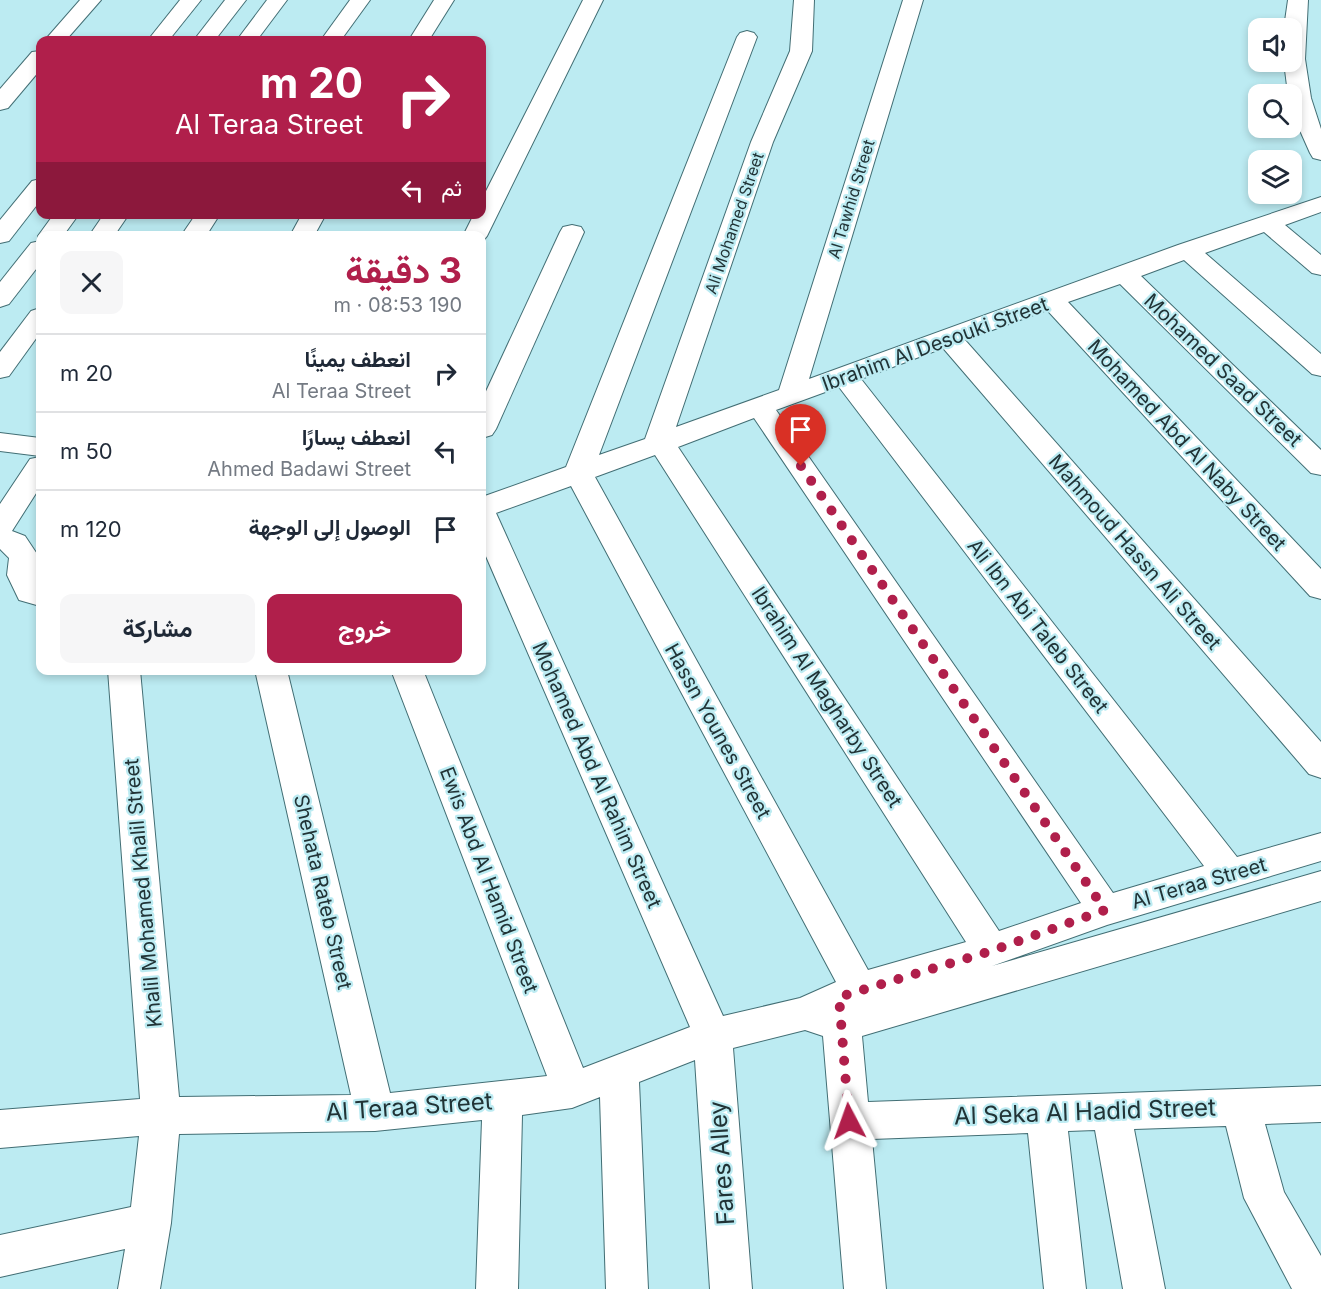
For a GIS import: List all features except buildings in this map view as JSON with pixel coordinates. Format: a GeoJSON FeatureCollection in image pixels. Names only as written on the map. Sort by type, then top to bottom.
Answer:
{"type":"FeatureCollection","features":[{"type":"Feature","properties":{"kind":"street"},"geometry":{"type":"LineString","coordinates":[[59,36],[91,0]]}},
{"type":"Feature","properties":{"kind":"street"},"geometry":{"type":"LineString","coordinates":[[161,36],[191,0]]}},
{"type":"Feature","properties":{"kind":"street"},"geometry":{"type":"LineString","coordinates":[[207,36],[236,0]]}},
{"type":"Feature","properties":{"kind":"street"},"geometry":{"type":"LineString","coordinates":[[250,36],[278,0]]}},
{"type":"Feature","properties":{"kind":"street"},"geometry":{"type":"LineString","coordinates":[[334,36],[360,0]]}},
{"type":"Feature","properties":{"kind":"street"},"geometry":{"type":"LineString","coordinates":[[422,36],[444,0]]}},
{"type":"Feature","properties":{"kind":"street"},"geometry":{"type":"LineString","coordinates":[[486,214],[593,0]]}},
{"type":"Feature","properties":{"kind":"street","name":"Ali Mohamed Street"},"geometry":{"type":"LineString","coordinates":[[659,445],[762,142],[801,51],[804,0]]}},
{"type":"Feature","properties":{"kind":"street","name":"Al Tawhid Street"},"geometry":{"type":"LineString","coordinates":[[790,397],[912,0]]}},
{"type":"Feature","properties":{"kind":"street"},"geometry":{"type":"LineString","coordinates":[[1298,0],[1292,53],[1299,96],[1321,153]]}},
{"type":"Feature","properties":{"kind":"street"},"geometry":{"type":"LineString","coordinates":[[578,473],[747,37]]}},
{"type":"Feature","properties":{"kind":"street"},"geometry":{"type":"LineString","coordinates":[[0,103],[36,62]]}},
{"type":"Feature","properties":{"kind":"street"},"geometry":{"type":"LineString","coordinates":[[0,236],[36,191]]}},
{"type":"Feature","properties":{"kind":"street","name":"Ibrahim Al Desouki Street"},"geometry":{"type":"LineString","coordinates":[[486,506],[761,408],[1187,250],[1321,204]]}},
{"type":"Feature","properties":{"kind":"street"},"geometry":{"type":"LineString","coordinates":[[54,231],[63,219]]}},
{"type":"Feature","properties":{"kind":"street"},"geometry":{"type":"LineString","coordinates":[[1267,222],[1321,268]]}},
{"type":"Feature","properties":{"kind":"street"},"geometry":{"type":"LineString","coordinates":[[486,420],[572,232]]}},
{"type":"Feature","properties":{"kind":"street"},"geometry":{"type":"LineString","coordinates":[[1187,250],[1321,368]]}},
{"type":"Feature","properties":{"kind":"street"},"geometry":{"type":"LineString","coordinates":[[0,299],[36,253]]}},
{"type":"Feature","properties":{"kind":"street","name":"Mohamed Saad Street"},"geometry":{"type":"LineString","coordinates":[[1124,274],[1321,466]]}},
{"type":"Feature","properties":{"kind":"street","name":"Mohamed Abd Al Naby Street"},"geometry":{"type":"LineString","coordinates":[[1053,301],[1321,588]]}},
{"type":"Feature","properties":{"kind":"street"},"geometry":{"type":"LineString","coordinates":[[0,370],[36,321]]}},
{"type":"Feature","properties":{"kind":"street","name":"Mahmoud Hassn Ali Street"},"geometry":{"type":"LineString","coordinates":[[949,339],[1321,765]]}},
{"type":"Feature","properties":{"kind":"street","name":"Ali Ibn Abi Taleb Street"},"geometry":{"type":"LineString","coordinates":[[845,377],[1231,875]]}},
{"type":"Feature","properties":{"kind":"street"},"geometry":{"type":"LineString","coordinates":[[761,408],[1105,910]]}},
{"type":"Feature","properties":{"kind":"street"},"geometry":{"type":"LineString","coordinates":[[0,442],[36,446]]}},
{"type":"Feature","properties":{"kind":"street","name":"Ibrahim Al Magharby Street"},"geometry":{"type":"LineString","coordinates":[[659,445],[991,951]]}},
{"type":"Feature","properties":{"kind":"street"},"geometry":{"type":"LineString","coordinates":[[0,526],[36,472]]}},
{"type":"Feature","properties":{"kind":"street","name":"Hassn Younes Street"},"geometry":{"type":"LineString","coordinates":[[578,473],[836,1006]]}},
{"type":"Feature","properties":{"kind":"street","name":"Mohamed Abd Al Rahim Street"},"geometry":{"type":"LineString","coordinates":[[486,523],[713,1036]]}},
{"type":"Feature","properties":{"kind":"street"},"geometry":{"type":"LineString","coordinates":[[0,538],[14,543],[24,558],[22,575],[30,592],[36,594]]}},
{"type":"Feature","properties":{"kind":"street","name":"Khalil Mohamed Khalil Street"},"geometry":{"type":"LineString","coordinates":[[124,675],[161,1116],[150,1222],[139,1289]]}},
{"type":"Feature","properties":{"kind":"street","name":"Shehata Rateb Street"},"geometry":{"type":"LineString","coordinates":[[272,675],[375,1113]]}},
{"type":"Feature","properties":{"kind":"street","name":"Ewis Abd Al Hamid Street"},"geometry":{"type":"LineString","coordinates":[[409,675],[572,1090]]}},
{"type":"Feature","properties":{"kind":"street","name":"Al Teraa Street"},"geometry":{"type":"LineString","coordinates":[[836,1006],[1105,910],[1321,847]]}},
{"type":"Feature","properties":{"kind":"street","name":"Al Teraa Street"},"geometry":{"type":"LineString","coordinates":[[0,1129],[161,1116],[375,1113],[503,1100],[572,1090],[713,1036],[1321,886]]}},
{"type":"Feature","properties":{"kind":"street"},"geometry":{"type":"LineString","coordinates":[[836,1006],[865,1289]]}},
{"type":"Feature","properties":{"kind":"street","name":"Fares Alley"},"geometry":{"type":"LineString","coordinates":[[713,1036],[731,1289]]}},
{"type":"Feature","properties":{"kind":"street"},"geometry":{"type":"LineString","coordinates":[[619,1071],[627,1289]]}},
{"type":"Feature","properties":{"kind":"street"},"geometry":{"type":"LineString","coordinates":[[497,1289],[503,1100]]}},
{"type":"Feature","properties":{"kind":"street","name":"Al Seka Al Hadid Street"},"geometry":{"type":"LineString","coordinates":[[849,1121],[1321,1104]]}},
{"type":"Feature","properties":{"kind":"street"},"geometry":{"type":"LineString","coordinates":[[1241,1107],[1265,1198],[1307,1273],[1313,1289]]}},
{"type":"Feature","properties":{"kind":"street"},"geometry":{"type":"LineString","coordinates":[[1112,1111],[1144,1289]]}},
{"type":"Feature","properties":{"kind":"street"},"geometry":{"type":"LineString","coordinates":[[1046,1113],[1065,1289]]}},
{"type":"Feature","properties":{"kind":"street"},"geometry":{"type":"LineString","coordinates":[[0,1256],[150,1222]]}},
{"type":"Feature","properties":{"kind":"route"},"geometry":{"type":"LineString","coordinates":[[801,466],[1105,910],[991,951],[859,989],[839,997],[849,1121]]}}]}
